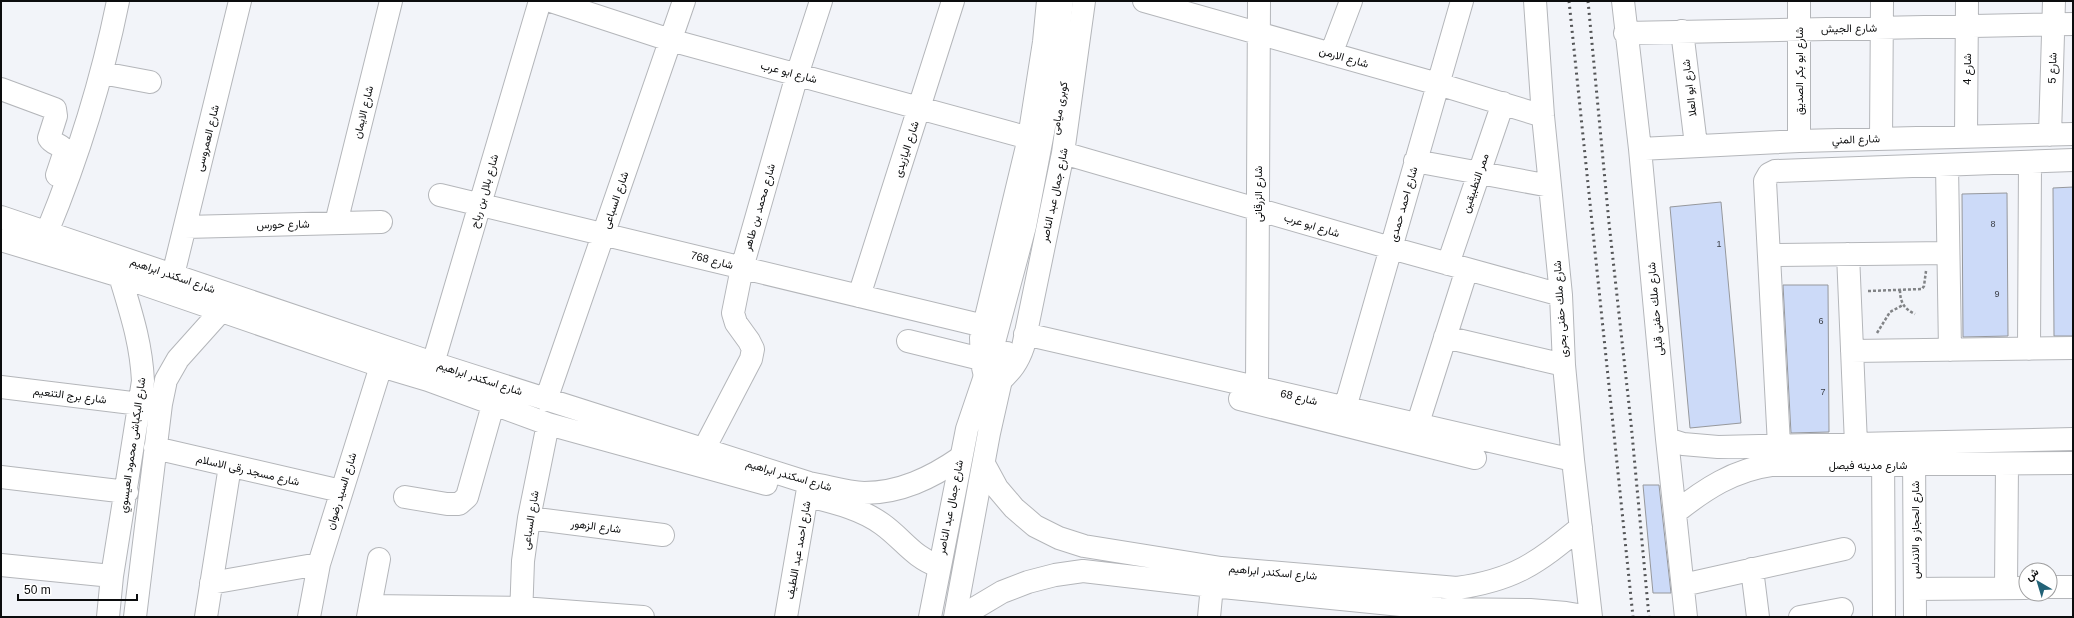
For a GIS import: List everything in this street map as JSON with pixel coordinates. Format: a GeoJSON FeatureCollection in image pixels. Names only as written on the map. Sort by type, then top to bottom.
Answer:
{"type":"FeatureCollection","features":[{"type":"Feature","properties":{"kind":"street"},"geometry":{"type":"LineString","coordinates":[[42,230],[77,153],[102,73],[118,1]]}},
{"type":"Feature","properties":{"kind":"street","name":"شارع العمروسى"},"geometry":{"type":"LineString","coordinates":[[173,275],[240,1]]}},
{"type":"Feature","properties":{"kind":"street","name":"شارع الايمان"},"geometry":{"type":"LineString","coordinates":[[336,223],[391,1]]}},
{"type":"Feature","properties":{"kind":"street","name":"شارع بلال بن رباح"},"geometry":{"type":"LineString","coordinates":[[431,372],[540,1]]}},
{"type":"Feature","properties":{"kind":"street","name":"شارع السباعى"},"geometry":{"type":"LineString","coordinates":[[546,400],[684,1]]}},
{"type":"Feature","properties":{"kind":"street","name":"شارع محمد بن طاهر"},"geometry":{"type":"LineString","coordinates":[[704,449],[751,358],[753,349],[736,323],[733,313],[742,268],[797,75],[821,1]]}},
{"type":"Feature","properties":{"kind":"street","name":"شارع اليازيدى"},"geometry":{"type":"LineString","coordinates":[[859,296],[953,1]]}},
{"type":"Feature","properties":{"kind":"street","name":"شارع جمال عبد الناصر"},"geometry":{"type":"LineString","coordinates":[[1005,328],[1029,138],[1044,42],[1048,1]]}},
{"type":"Feature","properties":{"kind":"street","name":"كوبرى ميامى"},"geometry":{"type":"LineString","coordinates":[[1005,328],[1053,80],[1062,1]]}},
{"type":"Feature","properties":{"kind":"street","name":"كوبرى ميامى"},"geometry":{"type":"LineString","coordinates":[[1005,328],[1036,230],[1062,89],[1073,1]]}},
{"type":"Feature","properties":{"kind":"street","name":"شارع جمال عبد الناصر"},"geometry":{"type":"LineString","coordinates":[[930,617],[938,566],[967,429],[1005,328],[1063,153],[1084,1]]}},
{"type":"Feature","properties":{"kind":"street","name":"شارع الارمن"},"geometry":{"type":"LineString","coordinates":[[1144,1],[1438,84],[1543,116]]}},
{"type":"Feature","properties":{"kind":"street","name":"شارع الزرقانى"},"geometry":{"type":"LineString","coordinates":[[1257,388],[1259,1]]}},
{"type":"Feature","properties":{"kind":"street"},"geometry":{"type":"LineString","coordinates":[[1331,54],[1351,1]]}},
{"type":"Feature","properties":{"kind":"street","name":"شارع احمد حمدى"},"geometry":{"type":"LineString","coordinates":[[1344,408],[1462,1]]}},
{"type":"Feature","properties":{"kind":"street","name":"شارع ملك حفنى بحرى"},"geometry":{"type":"LineString","coordinates":[[1535,1],[1543,116],[1561,295],[1564,365],[1591,617]]}},
{"type":"Feature","properties":{"kind":"street","name":"شارع ملك حفنى قبلى"},"geometry":{"type":"LineString","coordinates":[[1623,1],[1625,33],[1640,149],[1667,439],[1676,512],[1686,617]]}},
{"type":"Feature","properties":{"kind":"street","name":"شارع ابو بكر الصديق"},"geometry":{"type":"LineString","coordinates":[[1799,1],[1800,141]]}},
{"type":"Feature","properties":{"kind":"street"},"geometry":{"type":"LineString","coordinates":[[1881,139],[1882,1]]}},
{"type":"Feature","properties":{"kind":"street","name":"شارع 4"},"geometry":{"type":"LineString","coordinates":[[1966,136],[1967,1]]}},
{"type":"Feature","properties":{"kind":"street","name":"شارع 5"},"geometry":{"type":"LineString","coordinates":[[2050,135],[2063,25],[2054,1]]}},
{"type":"Feature","properties":{"kind":"street","name":"شارع ابو عرب"},"geometry":{"type":"LineString","coordinates":[[564,3],[670,40],[1029,138]]}},
{"type":"Feature","properties":{"kind":"street","name":"شارع الجيش"},"geometry":{"type":"LineString","coordinates":[[1625,33],[2063,25]]}},
{"type":"Feature","properties":{"kind":"street","name":"شارع ابو العلا"},"geometry":{"type":"LineString","coordinates":[[1682,31],[1696,145]]}},
{"type":"Feature","properties":{"kind":"street"},"geometry":{"type":"LineString","coordinates":[[102,73],[150,82]]}},
{"type":"Feature","properties":{"kind":"street"},"geometry":{"type":"LineString","coordinates":[[1,89],[53,108],[56,111],[49,138],[51,141],[64,148],[65,151],[42,230]]}},
{"type":"Feature","properties":{"kind":"street","name":"ممر التطبيقين"},"geometry":{"type":"LineString","coordinates":[[1408,429],[1445,337],[1457,267],[1479,173],[1503,103]]}},
{"type":"Feature","properties":{"kind":"street","name":"شارع المني"},"geometry":{"type":"LineString","coordinates":[[1640,149],[1800,141],[2073,134]]}},
{"type":"Feature","properties":{"kind":"street","name":"شارع ابو عرب"},"geometry":{"type":"LineString","coordinates":[[1063,153],[1258,208],[1457,267],[1561,295]]}},
{"type":"Feature","properties":{"kind":"street"},"geometry":{"type":"LineString","coordinates":[[1779,445],[1765,181],[1769,174],[1775,171],[2073,160]]}},
{"type":"Feature","properties":{"kind":"street"},"geometry":{"type":"LineString","coordinates":[[1415,161],[1550,186]]}},
{"type":"Feature","properties":{"kind":"street"},"geometry":{"type":"LineString","coordinates":[[2029,349],[2030,162]]}},
{"type":"Feature","properties":{"kind":"street"},"geometry":{"type":"LineString","coordinates":[[1947,165],[1938,253],[1950,350]]}},
{"type":"Feature","properties":{"kind":"street","name":"شارع 768"},"geometry":{"type":"LineString","coordinates":[[440,195],[859,296],[1005,328]]}},
{"type":"Feature","properties":{"kind":"street","name":"شارع اسكندر ابراهيم"},"geometry":{"type":"LineString","coordinates":[[1,217],[173,275],[431,372],[493,405],[548,424],[808,489],[863,493],[889,491],[915,484],[933,476],[960,458]]}},
{"type":"Feature","properties":{"kind":"street","name":"شارع حورس"},"geometry":{"type":"LineString","coordinates":[[185,226],[381,222]]}},
{"type":"Feature","properties":{"kind":"street","name":"شارع اسكندر ابراهيم"},"geometry":{"type":"LineString","coordinates":[[1,240],[120,276],[381,366],[431,372],[546,400],[704,449],[808,489],[868,515],[892,532],[918,557],[938,566]]}},
{"type":"Feature","properties":{"kind":"street"},"geometry":{"type":"LineString","coordinates":[[1769,255],[1938,253]]}},
{"type":"Feature","properties":{"kind":"street"},"geometry":{"type":"LineString","coordinates":[[1848,254],[1849,291],[1856,351],[1856,444]]}},
{"type":"Feature","properties":{"kind":"street","name":"شارع البكباشى محمود العيسوي"},"geometry":{"type":"LineString","coordinates":[[108,617],[112,576],[127,492],[143,381],[142,355],[138,335],[120,276]]}},
{"type":"Feature","properties":{"kind":"street","name":"شارع البكباشى محمود العيسوي"},"geometry":{"type":"LineString","coordinates":[[135,617],[155,448],[166,380],[178,359],[221,311]]}},
{"type":"Feature","properties":{"kind":"street","name":"شارع جمال عبد الناصر"},"geometry":{"type":"LineString","coordinates":[[989,372],[1010,372],[1018,360],[1023,347],[1005,328]]}},
{"type":"Feature","properties":{"kind":"street","name":"شارع 68"},"geometry":{"type":"LineString","coordinates":[[1005,328],[1231,389],[1257,388],[1344,408],[1408,429],[1573,460]]}},
{"type":"Feature","properties":{"kind":"street"},"geometry":{"type":"LineString","coordinates":[[1445,337],[1564,365]]}},
{"type":"Feature","properties":{"kind":"street"},"geometry":{"type":"LineString","coordinates":[[908,341],[989,372]]}},
{"type":"Feature","properties":{"kind":"street"},"geometry":{"type":"LineString","coordinates":[[1856,351],[2073,348]]}},
{"type":"Feature","properties":{"kind":"street","name":"شارع السيد رضوان"},"geometry":{"type":"LineString","coordinates":[[309,617],[319,564],[381,366]]}},
{"type":"Feature","properties":{"kind":"street","name":"شارع جمال عبد الناصر"},"geometry":{"type":"LineString","coordinates":[[955,617],[984,464],[989,372]]}},
{"type":"Feature","properties":{"kind":"street"},"geometry":{"type":"LineString","coordinates":[[1177,383],[1231,389],[1408,429],[1475,458]]}},
{"type":"Feature","properties":{"kind":"street","name":"شارع برج التنعيم"},"geometry":{"type":"LineString","coordinates":[[1,387],[140,404]]}},
{"type":"Feature","properties":{"kind":"street"},"geometry":{"type":"LineString","coordinates":[[404,497],[447,504],[459,504],[467,497],[493,405]]}},
{"type":"Feature","properties":{"kind":"street","name":"شارع السباعى"},"geometry":{"type":"LineString","coordinates":[[521,613],[523,561],[529,518],[548,424]]}},
{"type":"Feature","properties":{"kind":"street","name":"شارع مدينه فيصل"},"geometry":{"type":"LineString","coordinates":[[1667,439],[1700,446],[2073,439]]}},
{"type":"Feature","properties":{"kind":"street","name":"شارع الحجاز و الاندلس"},"geometry":{"type":"LineString","coordinates":[[1914,442],[1915,617]]}},
{"type":"Feature","properties":{"kind":"street"},"geometry":{"type":"LineString","coordinates":[[1884,443],[1884,617]]}},
{"type":"Feature","properties":{"kind":"street","name":"شارع مسجد رقى الاسلام"},"geometry":{"type":"LineString","coordinates":[[155,448],[341,491]]}},
{"type":"Feature","properties":{"kind":"street","name":"شارع مدينه فيصل"},"geometry":{"type":"LineString","coordinates":[[1676,512],[1697,495],[1720,482],[1753,468],[1771,465],[2073,463]]}},
{"type":"Feature","properties":{"kind":"street","name":"شارع اسكندر ابراهيم"},"geometry":{"type":"LineString","coordinates":[[984,464],[1001,493],[1014,508],[1035,526],[1059,538],[1084,546],[1221,568],[1457,588],[1485,584],[1511,576],[1535,563],[1581,527]]}},
{"type":"Feature","properties":{"kind":"street"},"geometry":{"type":"LineString","coordinates":[[1915,589],[2016,588],[2007,464]]}},
{"type":"Feature","properties":{"kind":"street"},"geometry":{"type":"LineString","coordinates":[[206,617],[230,466]]}},
{"type":"Feature","properties":{"kind":"street"},"geometry":{"type":"LineString","coordinates":[[1,477],[127,492]]}},
{"type":"Feature","properties":{"kind":"street","name":"شارع احمد عبد اللطيف"},"geometry":{"type":"LineString","coordinates":[[786,617],[808,489]]}},
{"type":"Feature","properties":{"kind":"street","name":"شارع الزهور"},"geometry":{"type":"LineString","coordinates":[[529,518],[663,535]]}},
{"type":"Feature","properties":{"kind":"street"},"geometry":{"type":"LineString","coordinates":[[1683,585],[1844,549]]}},
{"type":"Feature","properties":{"kind":"street"},"geometry":{"type":"LineString","coordinates":[[379,559],[369,612],[521,613],[643,617]]}},
{"type":"Feature","properties":{"kind":"street"},"geometry":{"type":"LineString","coordinates":[[211,583],[319,564]]}},
{"type":"Feature","properties":{"kind":"street"},"geometry":{"type":"LineString","coordinates":[[1,565],[112,576]]}},
{"type":"Feature","properties":{"kind":"street"},"geometry":{"type":"LineString","coordinates":[[1752,570],[1758,617]]}},
{"type":"Feature","properties":{"kind":"street","name":"شارع اسكندر ابراهيم"},"geometry":{"type":"LineString","coordinates":[[960,617],[1002,592],[1028,582],[1055,575],[1083,571],[1212,586],[1353,609],[1531,614],[1566,613],[1591,617]]}},
{"type":"Feature","properties":{"kind":"street"},"geometry":{"type":"LineString","coordinates":[[1209,617],[1212,586]]}},
{"type":"Feature","properties":{"kind":"street"},"geometry":{"type":"LineString","coordinates":[[2058,587],[2073,587]]}},
{"type":"Feature","properties":{"kind":"street"},"geometry":{"type":"LineString","coordinates":[[1446,612],[1457,588]]}},
{"type":"Feature","properties":{"kind":"street"},"geometry":{"type":"LineString","coordinates":[[1800,617],[1842,609]]}},
{"type":"Feature","properties":{"kind":"path"},"geometry":{"type":"LineString","coordinates":[[1849,291],[1918,290],[1924,286],[1938,253]]}},
{"type":"Feature","properties":{"kind":"path"},"geometry":{"type":"LineString","coordinates":[[1900,290],[1900,298],[1903,305],[1915,314]]}},
{"type":"Feature","properties":{"kind":"path"},"geometry":{"type":"LineString","coordinates":[[1856,351],[1882,326],[1890,312],[1903,305]]}},
{"type":"Feature","properties":{"kind":"building"},"geometry":{"type":"Polygon","coordinates":[[[2073,187],[2073,336],[2054,336],[2053,188],[2073,187]]]}},
{"type":"Feature","properties":{"kind":"building"},"geometry":{"type":"Polygon","coordinates":[[[2007,193],[2008,336],[1963,337],[1962,194],[2007,193]]]}},
{"type":"Feature","properties":{"kind":"building"},"geometry":{"type":"Polygon","coordinates":[[[1721,202],[1741,423],[1690,428],[1670,207],[1721,202]]]}},
{"type":"Feature","properties":{"kind":"building"},"geometry":{"type":"Polygon","coordinates":[[[1783,285],[1828,285],[1829,432],[1791,433],[1783,285]]]}},
{"type":"Feature","properties":{"kind":"building"},"geometry":{"type":"Polygon","coordinates":[[[1643,485],[1659,485],[1671,593],[1653,593],[1643,485]]]}},
{"type":"Feature","properties":{"kind":"railway"},"geometry":{"type":"LineString","coordinates":[[1569,1],[1633,617]]}},
{"type":"Feature","properties":{"kind":"railway"},"geometry":{"type":"LineString","coordinates":[[1588,1],[1609,223],[1631,423],[1649,617]]}}]}
